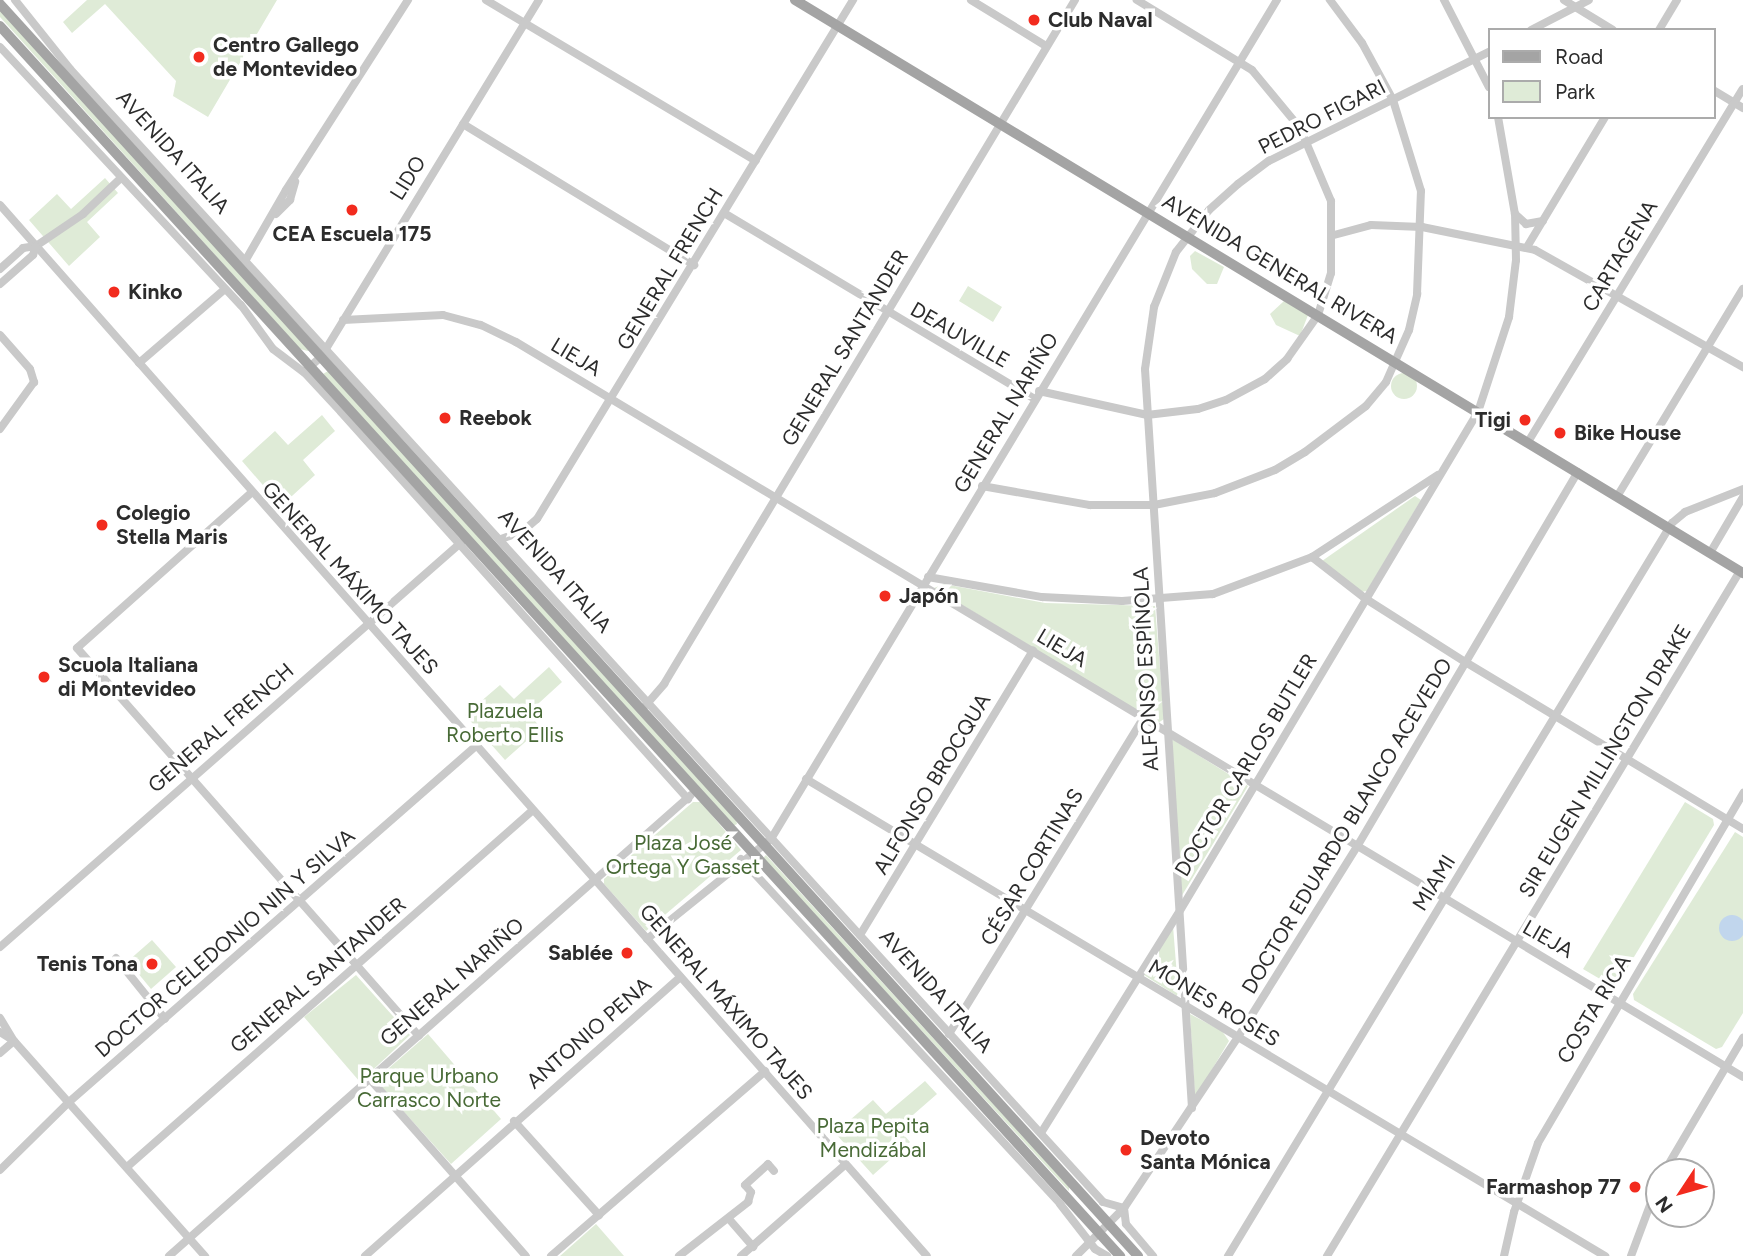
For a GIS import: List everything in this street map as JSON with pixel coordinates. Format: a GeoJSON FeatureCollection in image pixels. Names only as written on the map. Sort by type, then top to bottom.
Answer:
{"type":"FeatureCollection","features":[{"type":"Feature","properties":{"kind":"main road","name":"AVENIDA GENERAL RIVERA"},"geometry":{"type":"LineString","coordinates":[[795,0],[1742,572]]}},
{"type":"Feature","properties":{"kind":"main road","name":"AVENIDA ITALIA"},"geometry":{"type":"LineString","coordinates":[[0,4],[47,49],[244,264],[644,706],[749,827],[768,842],[1080,1184],[1101,1215],[1136,1256]]}},
{"type":"Feature","properties":{"kind":"main road","name":"AVENIDA ITALIA"},"geometry":{"type":"LineString","coordinates":[[0,26],[308,369],[738,837],[951,1078],[1063,1201],[1120,1256]]}},
{"type":"Feature","properties":{"kind":"main road"},"geometry":{"type":"LineString","coordinates":[[1063,1201],[1109,1225]]}},
{"type":"Feature","properties":{"kind":"main road"},"geometry":{"type":"LineString","coordinates":[[1100,1234],[1136,1256]]}},
{"type":"Feature","properties":{"kind":"street","name":"AVENIDA ITALIA"},"geometry":{"type":"LineString","coordinates":[[15,0],[47,49]]}},
{"type":"Feature","properties":{"kind":"street"},"geometry":{"type":"LineString","coordinates":[[244,264],[276,214],[290,200],[295,181],[408,0]]}},
{"type":"Feature","properties":{"kind":"street"},"geometry":{"type":"LineString","coordinates":[[486,0],[756,161]]}},
{"type":"Feature","properties":{"kind":"street","name":"LIDO"},"geometry":{"type":"LineString","coordinates":[[308,369],[323,352],[539,0]]}},
{"type":"Feature","properties":{"kind":"street","name":"GENERAL FRENCH"},"geometry":{"type":"LineString","coordinates":[[500,539],[523,531],[537,519],[853,0]]}},
{"type":"Feature","properties":{"kind":"street"},"geometry":{"type":"LineString","coordinates":[[971,0],[1046,46]]}},
{"type":"Feature","properties":{"kind":"street","name":"GENERAL SANTANDER"},"geometry":{"type":"LineString","coordinates":[[644,706],[776,498],[999,122],[1075,0]]}},
{"type":"Feature","properties":{"kind":"street","name":"DEAUVILLE"},"geometry":{"type":"LineString","coordinates":[[724,213],[888,313],[1037,395],[1147,415],[1198,409],[1257,384],[1287,359],[1318,315],[1331,273],[1334,235],[1326,184],[1308,142],[1275,94],[1240,61],[1137,0]]}},
{"type":"Feature","properties":{"kind":"street","name":"GENERAL NARIÑO"},"geometry":{"type":"LineString","coordinates":[[768,842],[1277,0]]}},
{"type":"Feature","properties":{"kind":"street"},"geometry":{"type":"LineString","coordinates":[[982,486],[1065,504],[1154,505],[1215,493],[1291,461],[1366,407],[1396,362],[1417,294],[1422,227],[1421,191],[1393,100],[1362,43],[1330,0]]}},
{"type":"Feature","properties":{"kind":"street"},"geometry":{"type":"LineString","coordinates":[[1444,0],[1488,85]]}},
{"type":"Feature","properties":{"kind":"street"},"geometry":{"type":"LineString","coordinates":[[1564,0],[1610,28]]}},
{"type":"Feature","properties":{"kind":"street"},"geometry":{"type":"LineString","coordinates":[[1535,28],[1589,0]]}},
{"type":"Feature","properties":{"kind":"street"},"geometry":{"type":"LineString","coordinates":[[1660,28],[1677,0]]}},
{"type":"Feature","properties":{"kind":"street","name":"AVENIDA ITALIA"},"geometry":{"type":"LineString","coordinates":[[1,51],[225,289],[273,349],[308,369]]}},
{"type":"Feature","properties":{"kind":"street","name":"PEDRO FIGARI"},"geometry":{"type":"LineString","coordinates":[[1188,236],[1238,184],[1308,142],[1488,53]]}},
{"type":"Feature","properties":{"kind":"street","name":"CARTAGENA"},"geometry":{"type":"LineString","coordinates":[[1528,442],[1743,89]]}},
{"type":"Feature","properties":{"kind":"street"},"geometry":{"type":"LineString","coordinates":[[1715,91],[1743,108]]}},
{"type":"Feature","properties":{"kind":"street","name":"DOCTOR CARLOS BUTLER"},"geometry":{"type":"LineString","coordinates":[[1041,1133],[1178,914],[1254,782],[1478,412],[1505,337],[1517,245],[1516,214],[1499,119]]}},
{"type":"Feature","properties":{"kind":"street"},"geometry":{"type":"LineString","coordinates":[[1527,247],[1604,119]]}},
{"type":"Feature","properties":{"kind":"street"},"geometry":{"type":"LineString","coordinates":[[463,124],[694,265]]}},
{"type":"Feature","properties":{"kind":"street"},"geometry":{"type":"LineString","coordinates":[[0,269],[23,248],[36,246],[83,214],[121,178]]}},
{"type":"Feature","properties":{"kind":"street","name":"GENERAL MÁXIMO TAJES"},"geometry":{"type":"LineString","coordinates":[[0,205],[925,1255]]}},
{"type":"Feature","properties":{"kind":"street"},"geometry":{"type":"LineString","coordinates":[[1516,214],[1525,224],[1543,221]]}},
{"type":"Feature","properties":{"kind":"street"},"geometry":{"type":"LineString","coordinates":[[1334,235],[1371,225],[1422,227],[1527,247],[1566,263],[1743,367]]}},
{"type":"Feature","properties":{"kind":"street","name":"ALFONSO ESPÍNOLA"},"geometry":{"type":"LineString","coordinates":[[1188,236],[1165,275],[1152,317],[1145,369],[1192,1108]]}},
{"type":"Feature","properties":{"kind":"street"},"geometry":{"type":"LineString","coordinates":[[0,284],[33,255],[36,246]]}},
{"type":"Feature","properties":{"kind":"street"},"geometry":{"type":"LineString","coordinates":[[139,363],[225,289]]}},
{"type":"Feature","properties":{"kind":"street"},"geometry":{"type":"LineString","coordinates":[[1618,495],[1743,289]]}},
{"type":"Feature","properties":{"kind":"street","name":"LIEJA"},"geometry":{"type":"LineString","coordinates":[[343,320],[416,314],[465,320],[516,342],[1743,1077]]}},
{"type":"Feature","properties":{"kind":"street"},"geometry":{"type":"LineString","coordinates":[[0,335],[32,374],[31,391],[0,429]]}},
{"type":"Feature","properties":{"kind":"street","name":"AVENIDA ITALIA"},"geometry":{"type":"LineString","coordinates":[[323,352],[500,539],[644,706],[768,842],[860,935],[1041,1133],[1066,1169]]}},
{"type":"Feature","properties":{"kind":"street","name":"DOCTOR EDUARDO BLANCO ACEVEDO"},"geometry":{"type":"LineString","coordinates":[[1076,1256],[1124,1208],[1238,1038],[1358,845],[1578,472]]}},
{"type":"Feature","properties":{"kind":"street"},"geometry":{"type":"LineString","coordinates":[[928,577],[1042,597],[1160,600],[1213,594],[1312,557],[1440,473]]}},
{"type":"Feature","properties":{"kind":"street"},"geometry":{"type":"LineString","coordinates":[[1669,528],[1685,512],[1743,489]]}},
{"type":"Feature","properties":{"kind":"street"},"geometry":{"type":"LineString","coordinates":[[251,493],[77,648],[186,768],[190,779],[297,903],[419,1037]]}},
{"type":"Feature","properties":{"kind":"street"},"geometry":{"type":"LineString","coordinates":[[1710,553],[1743,497]]}},
{"type":"Feature","properties":{"kind":"street","name":"MIAMI"},"geometry":{"type":"LineString","coordinates":[[1228,1256],[1669,528]]}},
{"type":"Feature","properties":{"kind":"street","name":"AVENIDA ITALIA"},"geometry":{"type":"LineString","coordinates":[[464,540],[688,799]]}},
{"type":"Feature","properties":{"kind":"street","name":"GENERAL FRENCH"},"geometry":{"type":"LineString","coordinates":[[0,947],[366,623],[464,540]]}},
{"type":"Feature","properties":{"kind":"street"},"geometry":{"type":"LineString","coordinates":[[1312,557],[1366,599],[1467,663],[1557,714],[1743,829]]}},
{"type":"Feature","properties":{"kind":"street","name":"SIR EUGEN MILLINGTON DRAKE"},"geometry":{"type":"LineString","coordinates":[[1327,1256],[1742,572]]}},
{"type":"Feature","properties":{"kind":"street","name":"ALFONSO BROCQUA"},"geometry":{"type":"LineString","coordinates":[[860,935],[1034,651]]}},
{"type":"Feature","properties":{"kind":"street","name":"CÉSAR CORTINAS"},"geometry":{"type":"LineString","coordinates":[[949,1034],[1144,717]]}},
{"type":"Feature","properties":{"kind":"street","name":"DOCTOR CELEDONIO NIN Y SILVA"},"geometry":{"type":"LineString","coordinates":[[0,1170],[69,1102],[476,746]]}},
{"type":"Feature","properties":{"kind":"street","name":"MONES ROSES"},"geometry":{"type":"LineString","coordinates":[[806,779],[1326,1092],[1605,1256]]}},
{"type":"Feature","properties":{"kind":"street","name":"GENERAL NARIÑO"},"geometry":{"type":"LineString","coordinates":[[169,1256],[696,791]]}},
{"type":"Feature","properties":{"kind":"street","name":"COSTA RICA"},"geometry":{"type":"LineString","coordinates":[[1504,1256],[1517,1203],[1538,1143],[1743,793]]}},
{"type":"Feature","properties":{"kind":"street","name":"GENERAL SANTANDER"},"geometry":{"type":"LineString","coordinates":[[127,1167],[532,811]]}},
{"type":"Feature","properties":{"kind":"street"},"geometry":{"type":"LineString","coordinates":[[738,837],[749,827]]}},
{"type":"Feature","properties":{"kind":"street"},"geometry":{"type":"LineString","coordinates":[[647,939],[741,859],[753,854],[768,842]]}},
{"type":"Feature","properties":{"kind":"street","name":"AVENIDA ITALIA"},"geometry":{"type":"LineString","coordinates":[[741,859],[951,1078]]}},
{"type":"Feature","properties":{"kind":"street"},"geometry":{"type":"LineString","coordinates":[[116,958],[165,1018]]}},
{"type":"Feature","properties":{"kind":"street","name":"ANTONIO PENA"},"geometry":{"type":"LineString","coordinates":[[365,1256],[514,1121],[680,977]]}},
{"type":"Feature","properties":{"kind":"street"},"geometry":{"type":"LineString","coordinates":[[0,1018],[14,1041],[205,1256]]}},
{"type":"Feature","properties":{"kind":"street"},"geometry":{"type":"LineString","coordinates":[[0,1032],[14,1041]]}},
{"type":"Feature","properties":{"kind":"street"},"geometry":{"type":"LineString","coordinates":[[1672,1158],[1743,1038]]}},
{"type":"Feature","properties":{"kind":"street"},"geometry":{"type":"LineString","coordinates":[[0,1053],[14,1041]]}},
{"type":"Feature","properties":{"kind":"street"},"geometry":{"type":"LineString","coordinates":[[551,1256],[765,1071]]}},
{"type":"Feature","properties":{"kind":"street"},"geometry":{"type":"LineString","coordinates":[[369,1078],[526,1256]]}},
{"type":"Feature","properties":{"kind":"street"},"geometry":{"type":"LineString","coordinates":[[514,1121],[599,1215]]}},
{"type":"Feature","properties":{"kind":"street"},"geometry":{"type":"LineString","coordinates":[[729,1219],[748,1202],[751,1192],[745,1185],[768,1164],[774,1171]]}},
{"type":"Feature","properties":{"kind":"street"},"geometry":{"type":"LineString","coordinates":[[741,1256],[845,1165]]}},
{"type":"Feature","properties":{"kind":"street","name":"AVENIDA ITALIA"},"geometry":{"type":"LineString","coordinates":[[1080,1184],[1106,1205],[1124,1208]]}},
{"type":"Feature","properties":{"kind":"street"},"geometry":{"type":"LineString","coordinates":[[1063,1201],[1080,1184]]}},
{"type":"Feature","properties":{"kind":"street","name":"AVENIDA ITALIA"},"geometry":{"type":"LineString","coordinates":[[1063,1201],[1090,1243],[1107,1256]]}},
{"type":"Feature","properties":{"kind":"street"},"geometry":{"type":"LineString","coordinates":[[1124,1208],[1126,1224],[1153,1256]]}},
{"type":"Feature","properties":{"kind":"street"},"geometry":{"type":"LineString","coordinates":[[678,1256],[726,1216],[752,1247]]}},
{"type":"Feature","properties":{"kind":"street"},"geometry":{"type":"LineString","coordinates":[[1631,1256],[1645,1218]]}},
{"type":"Feature","properties":{"kind":"green space","name":"Centro Gallego de Montevideo"},"geometry":{"type":"Polygon","coordinates":[[[87,0],[277,0],[208,117],[173,96],[176,81],[105,4],[72,33],[63,22],[87,0]]]}},
{"type":"Feature","properties":{"kind":"green space"},"geometry":{"type":"Polygon","coordinates":[[[0,8],[308,351],[300,349],[0,17],[0,8]]]}},
{"type":"Feature","properties":{"kind":"green space"},"geometry":{"type":"Polygon","coordinates":[[[105,178],[118,193],[87,222],[100,237],[69,266],[29,220],[57,194],[71,209],[105,178]]]}},
{"type":"Feature","properties":{"kind":"green space"},"geometry":{"type":"Polygon","coordinates":[[[1195,251],[1224,267],[1217,284],[1207,284],[1192,269],[1190,256],[1195,251]]]}},
{"type":"Feature","properties":{"kind":"green space"},"geometry":{"type":"Polygon","coordinates":[[[968,286],[1002,307],[993,322],[959,301],[968,286]]]}},
{"type":"Feature","properties":{"kind":"green space"},"geometry":{"type":"Polygon","coordinates":[[[1284,301],[1308,315],[1300,336],[1276,325],[1270,314],[1284,301]]]}},
{"type":"Feature","properties":{"kind":"green space"},"geometry":{"type":"Polygon","coordinates":[[[328,371],[737,824],[733,826],[323,374],[328,371]]]}},
{"type":"Feature","properties":{"kind":"green space"},"geometry":{"type":"Polygon","coordinates":[[[1404,373],[1413,377],[1417,386],[1413,395],[1404,399],[1395,395],[1391,386],[1395,377],[1404,373]]]}},
{"type":"Feature","properties":{"kind":"green space"},"geometry":{"type":"Polygon","coordinates":[[[322,415],[335,431],[303,460],[315,475],[281,506],[242,461],[275,431],[288,445],[322,415]]]}},
{"type":"Feature","properties":{"kind":"green space"},"geometry":{"type":"Polygon","coordinates":[[[1415,496],[1421,500],[1367,591],[1361,592],[1322,561],[1415,496]]]}},
{"type":"Feature","properties":{"kind":"green space"},"geometry":{"type":"Polygon","coordinates":[[[944,584],[1045,603],[1155,606],[1164,719],[1158,723],[934,588],[944,584]]]}},
{"type":"Feature","properties":{"kind":"green space","name":"Plazuela Roberto Ellis"},"geometry":{"type":"Polygon","coordinates":[[[549,667],[562,682],[528,713],[541,728],[505,760],[465,715],[500,685],[514,699],[549,667]]]}},
{"type":"Feature","properties":{"kind":"green space"},"geometry":{"type":"Polygon","coordinates":[[[1172,739],[1248,786],[1181,897],[1172,739]]]}},
{"type":"Feature","properties":{"kind":"green space","name":"Plaza José Ortega Y Gasset"},"geometry":{"type":"Polygon","coordinates":[[[693,802],[701,802],[741,850],[646,931],[604,884],[604,879],[693,802]]]}},
{"type":"Feature","properties":{"kind":"green space"},"geometry":{"type":"Polygon","coordinates":[[[1685,802],[1713,819],[1714,825],[1617,985],[1612,986],[1583,969],[1685,802]]]}},
{"type":"Feature","properties":{"kind":"green space"},"geometry":{"type":"Polygon","coordinates":[[[1735,832],[1743,837],[1743,1013],[1722,1047],[1716,1049],[1634,1000],[1633,994],[1735,832]]]}},
{"type":"Feature","properties":{"kind":"green space"},"geometry":{"type":"Polygon","coordinates":[[[766,855],[1069,1187],[1069,1191],[763,858],[766,855]]]}},
{"type":"Feature","properties":{"kind":"green space"},"geometry":{"type":"Polygon","coordinates":[[[1173,926],[1178,989],[1177,996],[1144,975],[1173,926]]]}},
{"type":"Feature","properties":{"kind":"green space","name":"Tenis Tona"},"geometry":{"type":"Polygon","coordinates":[[[152,940],[176,967],[151,989],[128,961],[152,940]]]}},
{"type":"Feature","properties":{"kind":"green space"},"geometry":{"type":"Polygon","coordinates":[[[356,975],[410,1035],[360,1082],[304,1017],[356,975]]]}},
{"type":"Feature","properties":{"kind":"green space"},"geometry":{"type":"Polygon","coordinates":[[[1190,1014],[1222,1031],[1229,1041],[1195,1098],[1190,1014]]]}},
{"type":"Feature","properties":{"kind":"green space","name":"Parque Urbano Carrasco Norte"},"geometry":{"type":"Polygon","coordinates":[[[428,1034],[501,1119],[451,1164],[378,1083],[381,1075],[428,1034]]]}},
{"type":"Feature","properties":{"kind":"green space","name":"Plaza Pepita Mendizábal"},"geometry":{"type":"Polygon","coordinates":[[[925,1081],[937,1094],[898,1128],[910,1142],[873,1175],[835,1133],[873,1100],[886,1114],[925,1081]]]}},
{"type":"Feature","properties":{"kind":"green space"},"geometry":{"type":"Polygon","coordinates":[[[596,1224],[624,1256],[560,1256],[596,1224]]]}},
{"type":"Feature","properties":{"kind":"water"},"geometry":{"type":"Polygon","coordinates":[[[1732,915],[1741,919],[1744,933],[1741,937],[1732,941],[1723,937],[1719,928],[1723,919],[1732,915]]]}},
{"type":"Feature","properties":{"kind":"place","name":"Club Naval"},"geometry":{"type":"Point","coordinates":[1034,20]}},
{"type":"Feature","properties":{"kind":"place","name":"Centro Gallego de Montevideo"},"geometry":{"type":"Point","coordinates":[199,57]}},
{"type":"Feature","properties":{"kind":"place","name":"CEA Escuela 175"},"geometry":{"type":"Point","coordinates":[352,210]}},
{"type":"Feature","properties":{"kind":"place","name":"Kinko"},"geometry":{"type":"Point","coordinates":[114,292]}},
{"type":"Feature","properties":{"kind":"place","name":"Reebok"},"geometry":{"type":"Point","coordinates":[445,418]}},
{"type":"Feature","properties":{"kind":"place","name":"Tigi"},"geometry":{"type":"Point","coordinates":[1525,420]}},
{"type":"Feature","properties":{"kind":"place","name":"Bike House"},"geometry":{"type":"Point","coordinates":[1560,433]}},
{"type":"Feature","properties":{"kind":"place","name":"Colegio Stella Maris"},"geometry":{"type":"Point","coordinates":[102,525]}},
{"type":"Feature","properties":{"kind":"place","name":"Japón"},"geometry":{"type":"Point","coordinates":[885,596]}},
{"type":"Feature","properties":{"kind":"place","name":"Scuola Italiana di Montevideo"},"geometry":{"type":"Point","coordinates":[44,677]}},
{"type":"Feature","properties":{"kind":"place","name":"Sablée"},"geometry":{"type":"Point","coordinates":[627,953]}},
{"type":"Feature","properties":{"kind":"place","name":"Tenis Tona"},"geometry":{"type":"Point","coordinates":[152,964]}},
{"type":"Feature","properties":{"kind":"place","name":"Devoto Santa Mónica"},"geometry":{"type":"Point","coordinates":[1126,1150]}},
{"type":"Feature","properties":{"kind":"place","name":"Farmashop 77"},"geometry":{"type":"Point","coordinates":[1635,1187]}}]}
